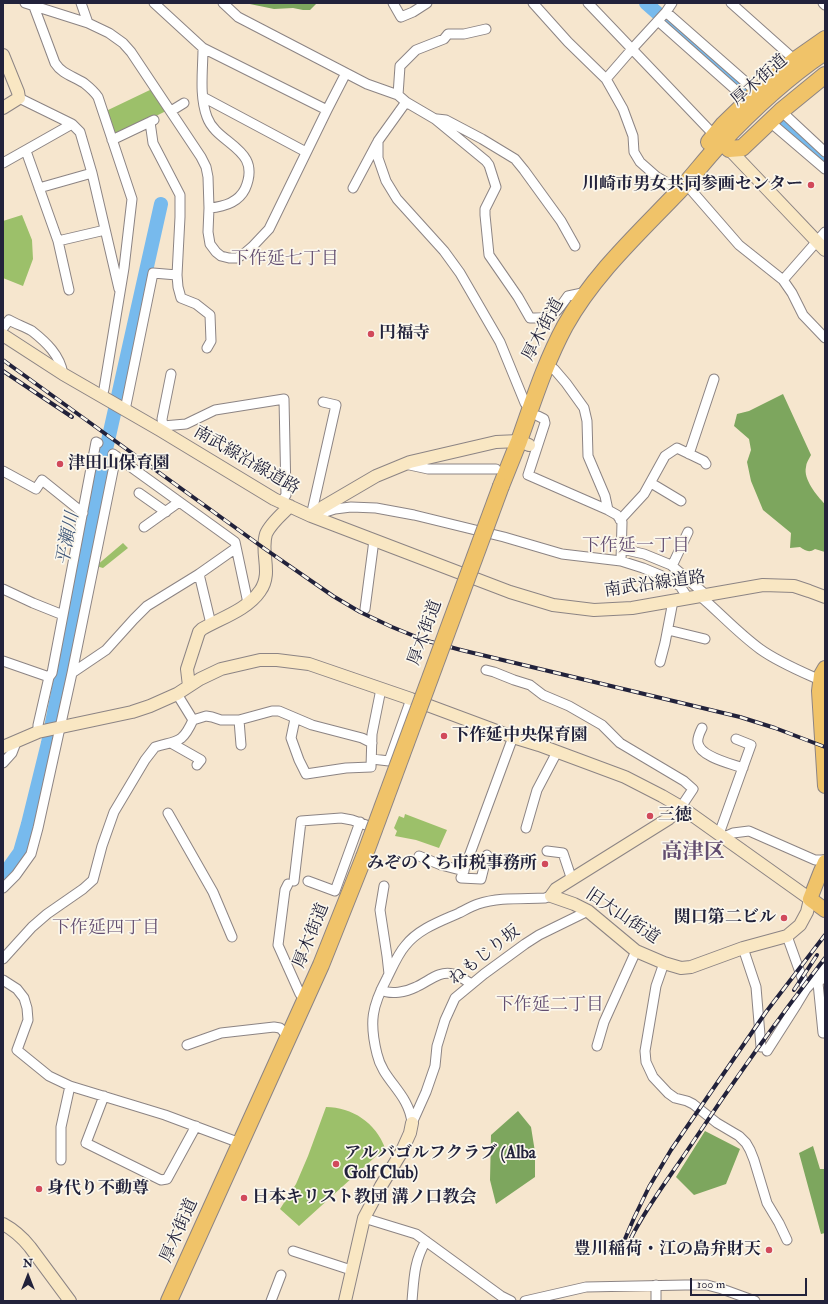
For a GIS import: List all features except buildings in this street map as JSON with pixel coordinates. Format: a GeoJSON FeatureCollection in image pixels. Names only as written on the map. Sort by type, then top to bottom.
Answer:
{"type":"FeatureCollection","features":[{"type":"Feature","properties":{"kind":"highway"},"geometry":{"type":"LineString","coordinates":[[763,108],[795,60],[825,39]]}},
{"type":"Feature","properties":{"kind":"highway","name":"厚木街道"},"geometry":{"type":"LineString","coordinates":[[180,1301],[330,969],[369,858],[524,443],[549,357],[569,318],[606,267],[679,192],[722,143],[763,108],[812,61],[825,52]]}},
{"type":"Feature","properties":{"kind":"highway","name":"厚木街道"},"geometry":{"type":"LineString","coordinates":[[763,108],[808,76],[824,76]]}},
{"type":"Feature","properties":{"kind":"highway","name":"厚木街道"},"geometry":{"type":"LineString","coordinates":[[534,412],[566,342],[586,308],[610,276],[666,216],[679,192]]}},
{"type":"Feature","properties":{"kind":"highway","name":"厚木街道"},"geometry":{"type":"LineString","coordinates":[[169,1301],[369,858]]}},
{"type":"Feature","properties":{"kind":"main road"},"geometry":{"type":"LineString","coordinates":[[823,674],[820,701],[825,786]]}},
{"type":"Feature","properties":{"kind":"main road"},"geometry":{"type":"LineString","coordinates":[[825,861],[810,899],[825,910]]}},
{"type":"Feature","properties":{"kind":"street"},"geometry":{"type":"LineString","coordinates":[[25,3],[88,23],[109,33],[123,43],[131,52],[201,157],[208,177],[208,232],[210,244],[221,256],[229,258],[237,258],[245,253],[269,229],[346,73]]}},
{"type":"Feature","properties":{"kind":"street"},"geometry":{"type":"LineString","coordinates":[[81,3],[88,23]]}},
{"type":"Feature","properties":{"kind":"street"},"geometry":{"type":"LineString","coordinates":[[154,3],[203,48],[327,110]]}},
{"type":"Feature","properties":{"kind":"street"},"geometry":{"type":"LineString","coordinates":[[223,3],[238,17],[367,84],[398,95],[406,102],[435,119],[486,161],[489,165],[496,187],[485,209],[489,255],[518,297],[530,318],[542,318],[555,314],[568,296],[587,292]]}},
{"type":"Feature","properties":{"kind":"street"},"geometry":{"type":"LineString","coordinates":[[393,3],[401,17],[413,12],[427,3]]}},
{"type":"Feature","properties":{"kind":"street"},"geometry":{"type":"LineString","coordinates":[[533,3],[568,42],[606,79],[624,109],[633,136],[634,152],[640,162],[679,192],[739,245],[783,280],[792,293],[803,315],[825,338]]}},
{"type":"Feature","properties":{"kind":"street"},"geometry":{"type":"LineString","coordinates":[[588,3],[821,246]]}},
{"type":"Feature","properties":{"kind":"street"},"geometry":{"type":"LineString","coordinates":[[606,79],[672,3]]}},
{"type":"Feature","properties":{"kind":"street"},"geometry":{"type":"LineString","coordinates":[[731,3],[795,60]]}},
{"type":"Feature","properties":{"kind":"street"},"geometry":{"type":"LineString","coordinates":[[34,5],[58,68],[65,74],[84,83],[93,90],[98,97],[132,199],[120,295],[103,398]]}},
{"type":"Feature","properties":{"kind":"street"},"geometry":{"type":"LineString","coordinates":[[661,17],[763,108],[825,169]]}},
{"type":"Feature","properties":{"kind":"street"},"geometry":{"type":"LineString","coordinates":[[661,17],[763,108],[822,150],[811,156]]}},
{"type":"Feature","properties":{"kind":"street"},"geometry":{"type":"LineString","coordinates":[[398,95],[400,66],[416,50],[444,39],[448,34],[464,34],[486,28]]}},
{"type":"Feature","properties":{"kind":"street"},"geometry":{"type":"LineString","coordinates":[[203,48],[203,97],[206,116],[210,125],[241,152],[248,166],[248,177],[241,196],[233,202],[220,207],[209,208]]}},
{"type":"Feature","properties":{"kind":"street"},"geometry":{"type":"LineString","coordinates":[[3,55],[19,98]]}},
{"type":"Feature","properties":{"kind":"street"},"geometry":{"type":"LineString","coordinates":[[203,97],[306,152]]}},
{"type":"Feature","properties":{"kind":"street"},"geometry":{"type":"LineString","coordinates":[[19,98],[72,124],[80,132],[92,173],[120,295]]}},
{"type":"Feature","properties":{"kind":"street"},"geometry":{"type":"LineString","coordinates":[[3,108],[19,98]]}},
{"type":"Feature","properties":{"kind":"street"},"geometry":{"type":"LineString","coordinates":[[354,188],[378,141],[406,102]]}},
{"type":"Feature","properties":{"kind":"street"},"geometry":{"type":"LineString","coordinates":[[171,111],[184,103]]}},
{"type":"Feature","properties":{"kind":"street"},"geometry":{"type":"LineString","coordinates":[[435,119],[446,120],[515,159],[561,221],[575,246]]}},
{"type":"Feature","properties":{"kind":"street"},"geometry":{"type":"LineString","coordinates":[[112,140],[152,120],[153,143],[180,195],[177,275],[178,287],[181,298],[196,304],[210,315],[211,341],[207,348]]}},
{"type":"Feature","properties":{"kind":"street"},"geometry":{"type":"LineString","coordinates":[[3,163],[72,124]]}},
{"type":"Feature","properties":{"kind":"street"},"geometry":{"type":"LineString","coordinates":[[378,141],[378,158],[386,181],[397,199],[444,251],[460,273],[500,342],[525,403],[544,419],[545,423],[528,475],[617,515],[622,522],[621,561]]}},
{"type":"Feature","properties":{"kind":"street"},"geometry":{"type":"LineString","coordinates":[[26,151],[58,241],[69,290]]}},
{"type":"Feature","properties":{"kind":"street"},"geometry":{"type":"LineString","coordinates":[[39,188],[92,173]]}},
{"type":"Feature","properties":{"kind":"street"},"geometry":{"type":"LineString","coordinates":[[58,241],[105,230]]}},
{"type":"Feature","properties":{"kind":"street"},"geometry":{"type":"LineString","coordinates":[[783,280],[821,246],[825,232]]}},
{"type":"Feature","properties":{"kind":"street"},"geometry":{"type":"LineString","coordinates":[[124,409],[153,273],[177,275]]}},
{"type":"Feature","properties":{"kind":"street"},"geometry":{"type":"LineString","coordinates":[[3,328],[8,320],[31,331],[50,347],[58,357],[63,374]]}},
{"type":"Feature","properties":{"kind":"street","name":"南武線沿線道路"},"geometry":{"type":"LineString","coordinates":[[3,335],[103,398],[162,428],[285,504],[311,516],[357,533]]}},
{"type":"Feature","properties":{"kind":"street"},"geometry":{"type":"LineString","coordinates":[[554,369],[584,408],[587,421],[588,456],[605,496],[608,510]]}},
{"type":"Feature","properties":{"kind":"street"},"geometry":{"type":"LineString","coordinates":[[171,374],[162,419],[162,428],[186,424],[215,410],[284,399],[286,495],[285,504],[267,533],[265,541],[266,578],[261,590],[248,603],[198,632],[188,669],[189,686]]}},
{"type":"Feature","properties":{"kind":"street"},"geometry":{"type":"LineString","coordinates":[[689,454],[714,379]]}},
{"type":"Feature","properties":{"kind":"street"},"geometry":{"type":"LineString","coordinates":[[311,516],[336,405],[323,402]]}},
{"type":"Feature","properties":{"kind":"street"},"geometry":{"type":"LineString","coordinates":[[311,516],[322,507],[376,476],[405,464],[482,444],[507,440],[524,443]]}},
{"type":"Feature","properties":{"kind":"street"},"geometry":{"type":"LineString","coordinates":[[40,731],[38,725],[49,677],[52,673],[96,442],[98,443]]}},
{"type":"Feature","properties":{"kind":"street"},"geometry":{"type":"LineString","coordinates":[[620,520],[644,494],[665,456],[676,448],[706,464]]}},
{"type":"Feature","properties":{"kind":"street"},"geometry":{"type":"LineString","coordinates":[[3,888],[16,875],[31,854],[38,828],[61,727],[114,455],[235,542],[248,603]]}},
{"type":"Feature","properties":{"kind":"street"},"geometry":{"type":"LineString","coordinates":[[405,464],[428,469],[496,469]]}},
{"type":"Feature","properties":{"kind":"street"},"geometry":{"type":"LineString","coordinates":[[3,471],[36,489],[42,480],[83,513]]}},
{"type":"Feature","properties":{"kind":"street"},"geometry":{"type":"LineString","coordinates":[[651,483],[681,501]]}},
{"type":"Feature","properties":{"kind":"street"},"geometry":{"type":"LineString","coordinates":[[139,493],[166,512]]}},
{"type":"Feature","properties":{"kind":"street"},"geometry":{"type":"LineString","coordinates":[[144,527],[179,502]]}},
{"type":"Feature","properties":{"kind":"street"},"geometry":{"type":"LineString","coordinates":[[311,516],[335,509],[351,507],[376,508],[414,515],[504,537],[562,554],[621,561],[660,575],[698,596]]}},
{"type":"Feature","properties":{"kind":"street"},"geometry":{"type":"LineString","coordinates":[[672,566],[688,532]]}},
{"type":"Feature","properties":{"kind":"street","name":"南武沿線道路"},"geometry":{"type":"LineString","coordinates":[[357,533],[510,592],[553,605],[594,610],[611,610],[632,608],[756,586],[778,585],[802,588],[825,597]]}},
{"type":"Feature","properties":{"kind":"street"},"geometry":{"type":"LineString","coordinates":[[365,609],[374,540]]}},
{"type":"Feature","properties":{"kind":"street"},"geometry":{"type":"LineString","coordinates":[[72,673],[106,650],[147,606],[199,574],[236,548]]}},
{"type":"Feature","properties":{"kind":"street"},"geometry":{"type":"LineString","coordinates":[[622,550],[644,554],[672,566],[698,596],[759,648],[785,663],[823,674]]}},
{"type":"Feature","properties":{"kind":"street"},"geometry":{"type":"LineString","coordinates":[[199,574],[211,624]]}},
{"type":"Feature","properties":{"kind":"street"},"geometry":{"type":"LineString","coordinates":[[3,589],[63,615]]}},
{"type":"Feature","properties":{"kind":"street"},"geometry":{"type":"LineString","coordinates":[[660,662],[673,601]]}},
{"type":"Feature","properties":{"kind":"street"},"geometry":{"type":"LineString","coordinates":[[668,630],[705,639]]}},
{"type":"Feature","properties":{"kind":"street"},"geometry":{"type":"LineString","coordinates":[[3,747],[40,731],[132,712],[178,694],[189,686],[221,669],[260,660],[277,660],[309,664],[381,688],[513,738],[557,752],[625,778],[681,807],[810,899]]}},
{"type":"Feature","properties":{"kind":"street"},"geometry":{"type":"LineString","coordinates":[[3,661],[49,677]]}},
{"type":"Feature","properties":{"kind":"street"},"geometry":{"type":"LineString","coordinates":[[486,670],[530,685],[543,695],[569,706],[602,725],[620,743],[684,781],[693,789],[681,807],[668,819],[556,889],[552,896]]}},
{"type":"Feature","properties":{"kind":"street"},"geometry":{"type":"LineString","coordinates":[[295,719],[291,738],[306,774],[346,768],[371,767],[372,743],[381,688]]}},
{"type":"Feature","properties":{"kind":"street"},"geometry":{"type":"LineString","coordinates":[[178,694],[193,720]]}},
{"type":"Feature","properties":{"kind":"street"},"geometry":{"type":"LineString","coordinates":[[372,759],[389,761],[411,699]]}},
{"type":"Feature","properties":{"kind":"street"},"geometry":{"type":"LineString","coordinates":[[3,959],[47,914],[83,889],[93,880],[102,846],[114,812],[125,793],[154,747],[171,743],[182,738],[188,731],[193,720],[206,716],[212,716],[221,720],[239,720],[272,711],[312,725],[362,738],[372,743]]}},
{"type":"Feature","properties":{"kind":"street"},"geometry":{"type":"LineString","coordinates":[[239,720],[241,745]]}},
{"type":"Feature","properties":{"kind":"street"},"geometry":{"type":"LineString","coordinates":[[702,728],[697,742],[700,748],[707,755],[743,768]]}},
{"type":"Feature","properties":{"kind":"street"},"geometry":{"type":"LineString","coordinates":[[487,855],[481,879],[461,878],[513,738]]}},
{"type":"Feature","properties":{"kind":"street"},"geometry":{"type":"LineString","coordinates":[[721,835],[751,745],[736,739]]}},
{"type":"Feature","properties":{"kind":"street"},"geometry":{"type":"LineString","coordinates":[[3,763],[12,753],[17,740]]}},
{"type":"Feature","properties":{"kind":"street"},"geometry":{"type":"LineString","coordinates":[[171,743],[201,760],[197,766]]}},
{"type":"Feature","properties":{"kind":"street"},"geometry":{"type":"LineString","coordinates":[[526,828],[537,790],[557,752]]}},
{"type":"Feature","properties":{"kind":"street"},"geometry":{"type":"LineString","coordinates":[[168,813],[213,892],[232,937]]}},
{"type":"Feature","properties":{"kind":"street"},"geometry":{"type":"LineString","coordinates":[[306,997],[300,994],[278,944],[285,890],[290,882],[301,821],[341,818],[363,823],[335,891],[308,881]]}},
{"type":"Feature","properties":{"kind":"street"},"geometry":{"type":"LineString","coordinates":[[721,835],[733,832],[749,831],[815,860],[825,861]]}},
{"type":"Feature","properties":{"kind":"street"},"geometry":{"type":"LineString","coordinates":[[547,850],[563,853],[572,880]]}},
{"type":"Feature","properties":{"kind":"street"},"geometry":{"type":"LineString","coordinates":[[419,856],[441,865],[464,871]]}},
{"type":"Feature","properties":{"kind":"street"},"geometry":{"type":"LineString","coordinates":[[384,886],[380,910],[388,956],[389,974]]}},
{"type":"Feature","properties":{"kind":"street","name":"旧大山街道"},"geometry":{"type":"LineString","coordinates":[[412,1123],[409,1107],[379,1065],[372,1022],[374,1007],[381,990],[404,946],[430,926],[478,904],[498,900],[545,898],[552,896],[588,911],[636,951],[664,963],[681,968],[691,967],[743,948],[787,936],[800,925],[807,912],[810,899]]}},
{"type":"Feature","properties":{"kind":"street","name":"ねもじり坂"},"geometry":{"type":"LineString","coordinates":[[412,1123],[426,1092],[435,1066],[437,1046],[445,1020],[455,998],[525,944],[539,935],[588,911]]}},
{"type":"Feature","properties":{"kind":"street"},"geometry":{"type":"LineString","coordinates":[[787,936],[806,989]]}},
{"type":"Feature","properties":{"kind":"street"},"geometry":{"type":"LineString","coordinates":[[743,948],[756,987],[764,1049],[797,1004],[806,989],[825,968]]}},
{"type":"Feature","properties":{"kind":"street"},"geometry":{"type":"LineString","coordinates":[[597,1046],[604,1022],[636,951]]}},
{"type":"Feature","properties":{"kind":"street"},"geometry":{"type":"LineString","coordinates":[[664,963],[656,986],[646,1051],[646,1062],[653,1077],[668,1093],[675,1098],[688,1101],[693,1104],[718,1123],[739,1136],[746,1143],[754,1160],[767,1203],[776,1217],[787,1240]]}},
{"type":"Feature","properties":{"kind":"street"},"geometry":{"type":"LineString","coordinates":[[381,990],[387,993],[413,988],[443,973],[452,973],[472,984]]}},
{"type":"Feature","properties":{"kind":"street"},"geometry":{"type":"LineString","coordinates":[[823,1033],[818,983],[825,975]]}},
{"type":"Feature","properties":{"kind":"street"},"geometry":{"type":"LineString","coordinates":[[3,980],[17,989],[24,998],[27,1008],[28,1020],[17,1050],[49,1076],[70,1086],[166,1115],[240,1143]]}},
{"type":"Feature","properties":{"kind":"street"},"geometry":{"type":"LineString","coordinates":[[187,1045],[221,1033],[274,1027],[280,1028],[289,1038]]}},
{"type":"Feature","properties":{"kind":"street"},"geometry":{"type":"LineString","coordinates":[[61,1160],[62,1127],[70,1086]]}},
{"type":"Feature","properties":{"kind":"street"},"geometry":{"type":"LineString","coordinates":[[104,1096],[86,1143],[161,1180],[167,1179],[196,1126]]}},
{"type":"Feature","properties":{"kind":"street"},"geometry":{"type":"LineString","coordinates":[[345,1301],[364,1218],[401,1153],[410,1133],[412,1123]]}},
{"type":"Feature","properties":{"kind":"street"},"geometry":{"type":"LineString","coordinates":[[364,1218],[411,1232],[511,1301]]}},
{"type":"Feature","properties":{"kind":"street"},"geometry":{"type":"LineString","coordinates":[[3,1224],[11,1229],[30,1247],[70,1301]]}},
{"type":"Feature","properties":{"kind":"street"},"geometry":{"type":"LineString","coordinates":[[412,1301],[414,1272],[418,1257],[426,1241]]}},
{"type":"Feature","properties":{"kind":"street"},"geometry":{"type":"LineString","coordinates":[[293,1251],[351,1270]]}},
{"type":"Feature","properties":{"kind":"street"},"geometry":{"type":"LineString","coordinates":[[271,1301],[281,1275]]}},
{"type":"Feature","properties":{"kind":"street"},"geometry":{"type":"LineString","coordinates":[[525,1301],[586,1287],[656,1285],[707,1285],[755,1301]]}},
{"type":"Feature","properties":{"kind":"street"},"geometry":{"type":"LineString","coordinates":[[656,1285],[656,1301]]}},
{"type":"Feature","properties":{"kind":"green space"},"geometry":{"type":"Polygon","coordinates":[[[245,3],[317,3],[310,10],[303,10],[293,8],[274,9],[245,3]]]}},
{"type":"Feature","properties":{"kind":"green space"},"geometry":{"type":"Polygon","coordinates":[[[152,89],[166,111],[117,133],[113,133],[106,111],[152,89]]]}},
{"type":"Feature","properties":{"kind":"green space"},"geometry":{"type":"Polygon","coordinates":[[[22,215],[32,240],[33,259],[23,286],[3,278],[3,221],[22,215]]]}},
{"type":"Feature","properties":{"kind":"green space"},"geometry":{"type":"Polygon","coordinates":[[[783,394],[811,455],[806,466],[807,477],[815,492],[825,504],[825,552],[815,549],[808,551],[800,547],[790,548],[791,533],[763,510],[751,481],[747,462],[751,450],[749,439],[734,426],[737,414],[749,411],[783,394]]]}},
{"type":"Feature","properties":{"kind":"green space"},"geometry":{"type":"Polygon","coordinates":[[[123,543],[128,548],[103,568],[96,566],[123,543]]]}},
{"type":"Feature","properties":{"kind":"green space"},"geometry":{"type":"Polygon","coordinates":[[[405,814],[447,830],[439,848],[416,840],[395,836],[397,831],[394,828],[399,816],[404,818],[405,814]]]}},
{"type":"Feature","properties":{"kind":"green space","name":"アルバゴルフクラブ (Alba Golf Club)"},"geometry":{"type":"Polygon","coordinates":[[[326,1107],[345,1110],[362,1118],[376,1131],[385,1148],[299,1226],[280,1209],[296,1184],[326,1107]]]}},
{"type":"Feature","properties":{"kind":"green space"},"geometry":{"type":"Polygon","coordinates":[[[518,1111],[531,1127],[535,1152],[535,1177],[496,1204],[490,1180],[491,1135],[518,1111]]]}},
{"type":"Feature","properties":{"kind":"green space"},"geometry":{"type":"Polygon","coordinates":[[[705,1131],[740,1149],[726,1184],[694,1195],[676,1177],[705,1131]]]}},
{"type":"Feature","properties":{"kind":"green space"},"geometry":{"type":"Polygon","coordinates":[[[813,1146],[820,1169],[825,1169],[825,1233],[821,1234],[799,1153],[813,1146]]]}},
{"type":"Feature","properties":{"kind":"waterway"},"geometry":{"type":"LineString","coordinates":[[646,3],[749,94]]}},
{"type":"Feature","properties":{"kind":"waterway"},"geometry":{"type":"LineString","coordinates":[[780,122],[825,159]]}},
{"type":"Feature","properties":{"kind":"waterway","name":"平瀬川"},"geometry":{"type":"LineString","coordinates":[[3,876],[20,852],[48,743],[103,463],[161,204]]}},
{"type":"Feature","properties":{"kind":"railway"},"geometry":{"type":"LineString","coordinates":[[3,360],[265,549],[333,596],[360,612],[424,640],[740,717],[775,728],[825,747]]}},
{"type":"Feature","properties":{"kind":"railway"},"geometry":{"type":"LineString","coordinates":[[3,371],[72,417]]}},
{"type":"Feature","properties":{"kind":"railway"},"geometry":{"type":"LineString","coordinates":[[621,1248],[649,1187],[671,1150],[766,1012],[825,935]]}},
{"type":"Feature","properties":{"kind":"railway"},"geometry":{"type":"LineString","coordinates":[[794,990],[817,955]]}},
{"type":"Feature","properties":{"kind":"railway"},"geometry":{"type":"LineString","coordinates":[[631,1238],[651,1203],[722,1100],[772,1028],[825,958]]}},
{"type":"Feature","properties":{"kind":"place","name":"川崎市男女共同参画センター"},"geometry":{"type":"Point","coordinates":[811,185]}},
{"type":"Feature","properties":{"kind":"place","name":"円福寺"},"geometry":{"type":"Point","coordinates":[371,334]}},
{"type":"Feature","properties":{"kind":"place","name":"津田山保育園"},"geometry":{"type":"Point","coordinates":[60,464]}},
{"type":"Feature","properties":{"kind":"place","name":"下作延中央保育園"},"geometry":{"type":"Point","coordinates":[444,736]}},
{"type":"Feature","properties":{"kind":"place","name":"三徳"},"geometry":{"type":"Point","coordinates":[650,816]}},
{"type":"Feature","properties":{"kind":"place","name":"みぞのくち市税事務所"},"geometry":{"type":"Point","coordinates":[545,864]}},
{"type":"Feature","properties":{"kind":"place","name":"関口第二ビル"},"geometry":{"type":"Point","coordinates":[784,918]}},
{"type":"Feature","properties":{"kind":"place","name":"アルバゴルフクラブ (Alba Golf Club)"},"geometry":{"type":"Point","coordinates":[336,1164]}},
{"type":"Feature","properties":{"kind":"place","name":"身代り不動尊"},"geometry":{"type":"Point","coordinates":[39,1189]}},
{"type":"Feature","properties":{"kind":"place","name":"日本キリスト教団 溝ノ口教会"},"geometry":{"type":"Point","coordinates":[244,1198]}},
{"type":"Feature","properties":{"kind":"place","name":"豊川稲荷・江の島弁財天"},"geometry":{"type":"Point","coordinates":[769,1250]}},
{"type":"Feature","properties":{"kind":"district","name":"下作延七丁目"},"geometry":{"type":"Point","coordinates":[285,260]}},
{"type":"Feature","properties":{"kind":"district","name":"下作延一丁目"},"geometry":{"type":"Point","coordinates":[636,547]}},
{"type":"Feature","properties":{"kind":"district","name":"高津区"},"geometry":{"type":"Point","coordinates":[693,853]}},
{"type":"Feature","properties":{"kind":"district","name":"下作延四丁目"},"geometry":{"type":"Point","coordinates":[106,929]}},
{"type":"Feature","properties":{"kind":"district","name":"下作延二丁目"},"geometry":{"type":"Point","coordinates":[550,1006]}}]}
